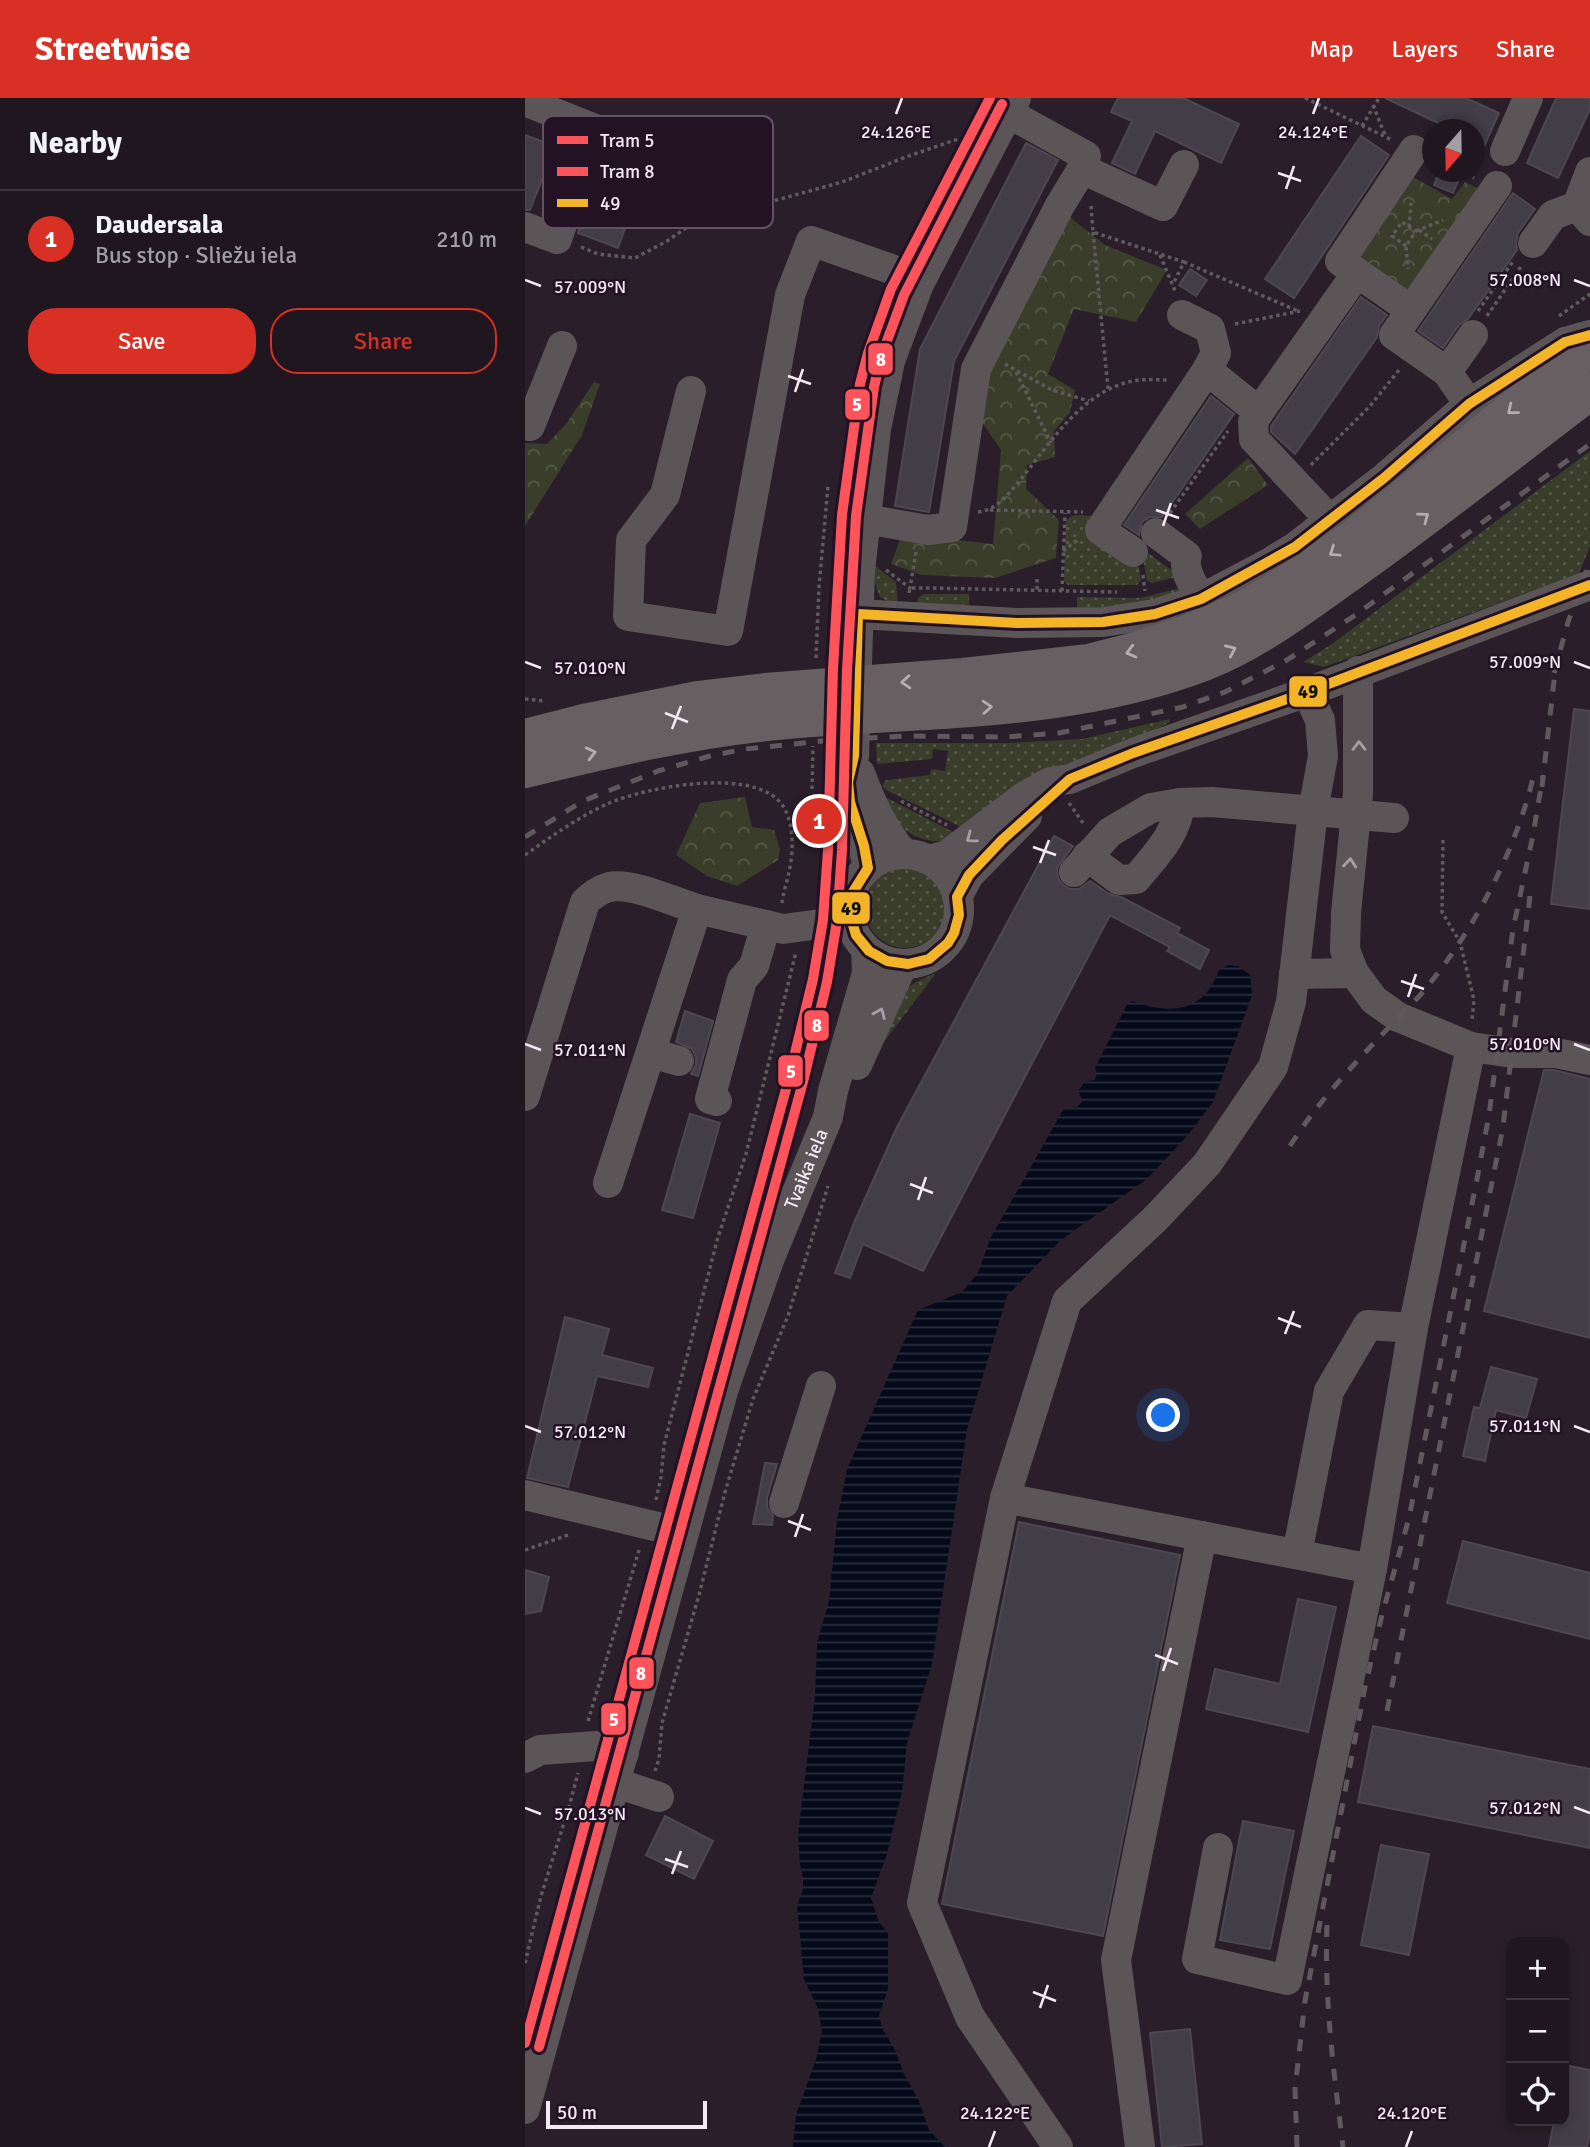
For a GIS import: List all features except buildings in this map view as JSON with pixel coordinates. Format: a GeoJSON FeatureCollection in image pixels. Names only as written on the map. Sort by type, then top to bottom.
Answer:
{"type":"FeatureCollection","features":[{"type":"Feature","properties":{"kind":"main road"},"geometry":{"type":"LineString","coordinates":[[525,738],[697,700],[765,692],[975,676],[1089,663],[1192,632],[1244,610],[1355,538],[1588,345]]}},
{"type":"Feature","properties":{"kind":"main road"},"geometry":{"type":"LineString","coordinates":[[525,769],[635,743],[776,721],[1002,706],[1063,699],[1153,680],[1193,666],[1258,637],[1370,558],[1590,391]]}},
{"type":"Feature","properties":{"kind":"street"},"geometry":{"type":"LineString","coordinates":[[1505,151],[1528,98]]}},
{"type":"Feature","properties":{"kind":"street"},"geometry":{"type":"LineString","coordinates":[[525,102],[569,107]]}},
{"type":"Feature","properties":{"kind":"street"},"geometry":{"type":"LineString","coordinates":[[865,519],[928,530],[952,527],[976,369],[1086,156],[1012,106],[919,284],[890,361],[877,429],[865,519],[858,614],[854,756],[848,782],[850,802],[868,868]]}},
{"type":"Feature","properties":{"kind":"street"},"geometry":{"type":"LineString","coordinates":[[1411,310],[1340,261],[1417,160]]}},
{"type":"Feature","properties":{"kind":"street"},"geometry":{"type":"LineString","coordinates":[[1075,181],[1163,206],[1184,165]]}},
{"type":"Feature","properties":{"kind":"street"},"geometry":{"type":"LineString","coordinates":[[1533,243],[1553,215],[1583,214],[1590,172]]}},
{"type":"Feature","properties":{"kind":"street"},"geometry":{"type":"LineString","coordinates":[[1469,404],[1447,372],[1394,335],[1497,187]]}},
{"type":"Feature","properties":{"kind":"street"},"geometry":{"type":"LineString","coordinates":[[525,227],[557,239],[561,228]]}},
{"type":"Feature","properties":{"kind":"street"},"geometry":{"type":"LineString","coordinates":[[691,391],[665,495],[631,540],[628,616],[728,631],[790,295],[811,241],[891,269],[919,284]]}},
{"type":"Feature","properties":{"kind":"street"},"geometry":{"type":"LineString","coordinates":[[1331,521],[1254,439],[1256,417],[1357,273]]}},
{"type":"Feature","properties":{"kind":"street"},"geometry":{"type":"LineString","coordinates":[[1133,552],[1100,530],[1216,353],[1210,329],[1182,315]]}},
{"type":"Feature","properties":{"kind":"street"},"geometry":{"type":"LineString","coordinates":[[1447,372],[1473,327]]}},
{"type":"Feature","properties":{"kind":"street"},"geometry":{"type":"LineString","coordinates":[[858,614],[908,602],[1017,623],[1103,622],[1155,614],[1201,599],[1269,563],[1331,521],[1469,404],[1565,342],[1588,345]]}},
{"type":"Feature","properties":{"kind":"street"},"geometry":{"type":"LineString","coordinates":[[525,424],[530,426],[562,346]]}},
{"type":"Feature","properties":{"kind":"street"},"geometry":{"type":"LineString","coordinates":[[1203,376],[1256,417]]}},
{"type":"Feature","properties":{"kind":"street"},"geometry":{"type":"LineString","coordinates":[[1156,533],[1187,556],[1185,562],[1190,579],[1201,599]]}},
{"type":"Feature","properties":{"kind":"street"},"geometry":{"type":"LineString","coordinates":[[957,897],[963,882],[1002,839],[1068,789],[1133,754],[1307,692],[1590,585],[1590,605]]}},
{"type":"Feature","properties":{"kind":"street"},"geometry":{"type":"LineString","coordinates":[[1358,671],[1358,793],[1345,950],[1354,973],[1374,1000],[1398,1017],[1471,1046],[1513,1053],[1556,1053],[1590,1060]]}},
{"type":"Feature","properties":{"kind":"street"},"geometry":{"type":"LineString","coordinates":[[1058,2147],[970,2017],[922,1903],[1005,1497],[1067,1301],[1155,1219],[1207,1164],[1273,1068],[1291,1002],[1313,811],[1323,756],[1320,720],[1307,692]]}},
{"type":"Feature","properties":{"kind":"street"},"geometry":{"type":"LineString","coordinates":[[854,756],[869,799],[884,828],[917,857],[944,871],[960,907],[952,937],[941,951],[926,960],[903,964],[878,958],[866,949],[854,933],[850,920],[850,898],[856,881],[868,868],[880,859],[917,857],[947,855],[1025,796],[1050,782],[1068,789]]}},
{"type":"Feature","properties":{"kind":"street"},"geometry":{"type":"LineString","coordinates":[[1180,803],[1179,817],[1164,845],[1136,879],[1119,880],[1080,864],[1111,832],[1133,818],[1151,808],[1180,803],[1212,802],[1394,818]]}},
{"type":"Feature","properties":{"kind":"street"},"geometry":{"type":"LineString","coordinates":[[525,1096],[585,902],[595,892],[610,887],[624,887],[697,909],[784,927],[850,920]]}},
{"type":"Feature","properties":{"kind":"street"},"geometry":{"type":"LineString","coordinates":[[608,1183],[665,1057],[697,909]]}},
{"type":"Feature","properties":{"kind":"street"},"geometry":{"type":"LineString","coordinates":[[717,1101],[710,1099],[742,981],[784,927]]}},
{"type":"Feature","properties":{"kind":"street","name":"Tvaika iela"},"geometry":{"type":"LineString","coordinates":[[525,2109],[683,1533],[745,1325],[768,1260],[828,1117],[832,1091],[867,972],[866,949]]}},
{"type":"Feature","properties":{"kind":"street","name":"Tvaika iela"},"geometry":{"type":"LineString","coordinates":[[828,1117],[842,1099],[903,964]]}},
{"type":"Feature","properties":{"kind":"street"},"geometry":{"type":"LineString","coordinates":[[1294,974],[1354,973]]}},
{"type":"Feature","properties":{"kind":"street"},"geometry":{"type":"LineString","coordinates":[[1218,1848],[1198,1959],[1287,1980],[1372,1569],[1413,1328],[1471,1046]]}},
{"type":"Feature","properties":{"kind":"street"},"geometry":{"type":"LineString","coordinates":[[1297,1554],[1329,1391],[1368,1325],[1413,1328]]}},
{"type":"Feature","properties":{"kind":"street"},"geometry":{"type":"LineString","coordinates":[[784,1503],[821,1386]]}},
{"type":"Feature","properties":{"kind":"street"},"geometry":{"type":"LineString","coordinates":[[525,1495],[683,1533]]}},
{"type":"Feature","properties":{"kind":"street"},"geometry":{"type":"LineString","coordinates":[[1005,1497],[1372,1569]]}},
{"type":"Feature","properties":{"kind":"street"},"geometry":{"type":"LineString","coordinates":[[1140,2147],[1116,1960],[1202,1536]]}},
{"type":"Feature","properties":{"kind":"street"},"geometry":{"type":"LineString","coordinates":[[525,1758],[540,1750],[596,1746],[624,1753]]}},
{"type":"Feature","properties":{"kind":"street"},"geometry":{"type":"LineString","coordinates":[[615,1783],[654,1795]]}},
{"type":"Feature","properties":{"kind":"path"},"geometry":{"type":"LineString","coordinates":[[1362,125],[1379,98]]}},
{"type":"Feature","properties":{"kind":"path"},"geometry":{"type":"LineString","coordinates":[[1308,99],[1386,137],[1417,160]]}},
{"type":"Feature","properties":{"kind":"path"},"geometry":{"type":"LineString","coordinates":[[1373,105],[1386,137]]}},
{"type":"Feature","properties":{"kind":"path"},"geometry":{"type":"LineString","coordinates":[[773,201],[842,182],[958,139],[994,140]]}},
{"type":"Feature","properties":{"kind":"path"},"geometry":{"type":"LineString","coordinates":[[1075,181],[1091,206],[1108,389]]}},
{"type":"Feature","properties":{"kind":"path"},"geometry":{"type":"LineString","coordinates":[[1402,222],[1416,231],[1406,246],[1392,236],[1402,222]]}},
{"type":"Feature","properties":{"kind":"path"},"geometry":{"type":"LineString","coordinates":[[557,239],[598,254],[635,258],[667,242],[687,228]]}},
{"type":"Feature","properties":{"kind":"path"},"geometry":{"type":"LineString","coordinates":[[1093,232],[1184,262],[1299,311]]}},
{"type":"Feature","properties":{"kind":"path"},"geometry":{"type":"LineString","coordinates":[[1473,327],[1530,255],[1533,243]]}},
{"type":"Feature","properties":{"kind":"path"},"geometry":{"type":"LineString","coordinates":[[1473,327],[1521,250],[1533,243]]}},
{"type":"Feature","properties":{"kind":"path"},"geometry":{"type":"LineString","coordinates":[[1159,253],[1174,282],[1182,315]]}},
{"type":"Feature","properties":{"kind":"path"},"geometry":{"type":"LineString","coordinates":[[1174,282],[1184,262]]}},
{"type":"Feature","properties":{"kind":"path"},"geometry":{"type":"LineString","coordinates":[[1557,317],[1590,294]]}},
{"type":"Feature","properties":{"kind":"path"},"geometry":{"type":"LineString","coordinates":[[1210,329],[1336,303]]}},
{"type":"Feature","properties":{"kind":"path"},"geometry":{"type":"LineString","coordinates":[[1295,481],[1370,406],[1415,349]]}},
{"type":"Feature","properties":{"kind":"path"},"geometry":{"type":"LineString","coordinates":[[984,353],[1052,390],[1089,401]]}},
{"type":"Feature","properties":{"kind":"path"},"geometry":{"type":"LineString","coordinates":[[1015,370],[1051,443]]}},
{"type":"Feature","properties":{"kind":"path"},"geometry":{"type":"LineString","coordinates":[[990,510],[1007,496],[1089,401],[1108,389],[1141,380],[1203,376]]}},
{"type":"Feature","properties":{"kind":"path"},"geometry":{"type":"LineString","coordinates":[[1156,533],[1234,422],[1256,417]]}},
{"type":"Feature","properties":{"kind":"path"},"geometry":{"type":"LineString","coordinates":[[816,659],[828,486]]}},
{"type":"Feature","properties":{"kind":"path"},"geometry":{"type":"LineString","coordinates":[[953,516],[990,510],[1065,513],[1097,511],[1108,519]]}},
{"type":"Feature","properties":{"kind":"path"},"geometry":{"type":"LineString","coordinates":[[1062,591],[1065,513]]}},
{"type":"Feature","properties":{"kind":"path"},"geometry":{"type":"LineString","coordinates":[[921,528],[908,602],[1037,590],[1125,592]]}},
{"type":"Feature","properties":{"kind":"path"},"geometry":{"type":"LineString","coordinates":[[1037,579],[1037,590]]}},
{"type":"Feature","properties":{"kind":"path"},"geometry":{"type":"LineString","coordinates":[[1136,593],[1145,591]]}},
{"type":"Feature","properties":{"kind":"path"},"geometry":{"type":"LineString","coordinates":[[812,789],[814,741]]}},
{"type":"Feature","properties":{"kind":"path"},"geometry":{"type":"LineString","coordinates":[[525,855],[569,823],[611,802],[674,786],[713,781],[742,784],[771,794],[786,810],[792,831],[790,869],[782,899],[784,927],[750,1142],[718,1237],[664,1445],[661,1477],[586,1729],[569,1807],[541,1896],[525,1963]]}},
{"type":"Feature","properties":{"kind":"path"},"geometry":{"type":"LineString","coordinates":[[1068,789],[1085,827]]}},
{"type":"Feature","properties":{"kind":"path"},"geometry":{"type":"LineString","coordinates":[[892,797],[960,832],[967,842]]}},
{"type":"Feature","properties":{"kind":"path"},"geometry":{"type":"LineString","coordinates":[[1443,840],[1442,912],[1460,942],[1474,1000],[1471,1046]]}},
{"type":"Feature","properties":{"kind":"path"},"geometry":{"type":"LineString","coordinates":[[654,1795],[662,1723],[725,1492],[753,1399],[788,1317],[828,1191],[828,1179]]}},
{"type":"Feature","properties":{"kind":"green space"},"geometry":{"type":"Polygon","coordinates":[[[1404,172],[1452,199],[1465,182],[1486,192],[1409,302],[1347,257],[1404,172]]]}},
{"type":"Feature","properties":{"kind":"green space"},"geometry":{"type":"Polygon","coordinates":[[[1067,215],[1105,245],[1167,270],[1136,322],[1074,309],[1048,374],[1075,390],[1070,412],[1054,431],[1055,457],[1027,465],[1026,489],[1059,520],[1056,558],[995,578],[922,575],[891,564],[902,534],[993,544],[1001,450],[981,421],[989,362],[1067,215]]]}},
{"type":"Feature","properties":{"kind":"green space"},"geometry":{"type":"Polygon","coordinates":[[[594,382],[600,384],[582,435],[525,526],[525,443],[547,444],[566,424],[594,382]]]}},
{"type":"Feature","properties":{"kind":"green space"},"geometry":{"type":"Polygon","coordinates":[[[1590,451],[1590,546],[1579,574],[1324,667],[1303,662],[1332,644],[1590,451]]]}},
{"type":"Feature","properties":{"kind":"green space"},"geometry":{"type":"Polygon","coordinates":[[[1248,458],[1268,485],[1200,529],[1185,514],[1248,458]]]}},
{"type":"Feature","properties":{"kind":"green space"},"geometry":{"type":"Polygon","coordinates":[[[1074,515],[1093,516],[1137,557],[1141,580],[1137,585],[1068,585],[1064,581],[1066,520],[1074,515]]]}},
{"type":"Feature","properties":{"kind":"green space"},"geometry":{"type":"Polygon","coordinates":[[[1147,552],[1175,573],[1176,577],[1152,583],[1147,581],[1144,564],[1147,552]]]}},
{"type":"Feature","properties":{"kind":"green space"},"geometry":{"type":"Polygon","coordinates":[[[873,564],[896,582],[898,607],[880,597],[872,575],[873,564]]]}},
{"type":"Feature","properties":{"kind":"green space"},"geometry":{"type":"Polygon","coordinates":[[[1181,588],[1182,593],[1143,603],[1077,607],[1077,597],[1140,598],[1181,588]]]}},
{"type":"Feature","properties":{"kind":"green space"},"geometry":{"type":"Polygon","coordinates":[[[923,594],[969,594],[969,605],[916,609],[918,598],[923,594]]]}},
{"type":"Feature","properties":{"kind":"green space"},"geometry":{"type":"Polygon","coordinates":[[[1170,719],[1170,722],[963,828],[882,786],[886,780],[930,775],[931,769],[945,771],[948,751],[933,749],[932,759],[877,764],[876,743],[1009,743],[1082,739],[1170,719]]]}},
{"type":"Feature","properties":{"kind":"green space"},"geometry":{"type":"Polygon","coordinates":[[[837,756],[851,846],[850,859],[834,901],[830,902],[837,756]]]}},
{"type":"Feature","properties":{"kind":"green space"},"geometry":{"type":"Polygon","coordinates":[[[745,797],[752,827],[774,830],[780,849],[778,860],[737,886],[707,876],[676,855],[700,803],[745,797]]]}},
{"type":"Feature","properties":{"kind":"green space"},"geometry":{"type":"Polygon","coordinates":[[[887,798],[953,832],[949,840],[928,840],[909,832],[895,818],[887,798]]]}},
{"type":"Feature","properties":{"kind":"green space"},"geometry":{"type":"Polygon","coordinates":[[[897,868],[913,868],[927,875],[938,886],[945,900],[942,923],[927,941],[913,948],[897,948],[883,941],[872,930],[865,916],[865,900],[872,886],[883,875],[897,868]]]}},
{"type":"Feature","properties":{"kind":"green space"},"geometry":{"type":"Polygon","coordinates":[[[936,973],[878,1050],[906,989],[936,973]]]}},
{"type":"Feature","properties":{"kind":"water"},"geometry":{"type":"Polygon","coordinates":[[[1229,965],[1238,966],[1250,975],[1252,995],[1213,1102],[1188,1135],[1147,1179],[1061,1240],[1007,1296],[967,1429],[932,1664],[907,1743],[902,1792],[886,1857],[871,1898],[879,1922],[888,1933],[888,1989],[879,2015],[882,2028],[919,2101],[929,2130],[945,2147],[793,2147],[796,2115],[816,2059],[822,2032],[818,2009],[804,1979],[797,1905],[803,1890],[798,1834],[815,1697],[817,1643],[829,1601],[837,1520],[847,1469],[918,1310],[962,1292],[978,1273],[990,1239],[1063,1110],[1077,1107],[1083,1101],[1078,1091],[1086,1081],[1095,1080],[1095,1068],[1127,1004],[1132,1001],[1160,1008],[1184,1007],[1204,995],[1219,970],[1229,965]]]}},
{"type":"Feature","properties":{"kind":"railway"},"geometry":{"type":"LineString","coordinates":[[525,837],[583,801],[658,771],[710,756],[745,749],[832,740],[907,736],[1005,737],[1059,733],[1183,707],[1225,692],[1287,660],[1354,616],[1590,444]]}},
{"type":"Feature","properties":{"kind":"railway"},"geometry":{"type":"LineString","coordinates":[[1554,673],[1568,622],[1590,562]]}},
{"type":"Feature","properties":{"kind":"railway"},"geometry":{"type":"LineString","coordinates":[[1542,787],[1556,663]]}},
{"type":"Feature","properties":{"kind":"railway"},"geometry":{"type":"LineString","coordinates":[[1290,1146],[1326,1097],[1422,993],[1461,940],[1478,913],[1506,856],[1528,798],[1535,769]]}},
{"type":"Feature","properties":{"kind":"railway"},"geometry":{"type":"LineString","coordinates":[[1297,2147],[1295,2089],[1305,2001],[1365,1687],[1409,1518],[1477,1179],[1489,1115],[1513,929],[1543,776]]}},
{"type":"Feature","properties":{"kind":"railway"},"geometry":{"type":"LineString","coordinates":[[1387,1711],[1503,1127],[1531,887]]}},
{"type":"Feature","properties":{"kind":"railway"},"geometry":{"type":"LineString","coordinates":[[1327,1925],[1328,2009],[1343,2147]]}},
{"type":"Feature","properties":{"kind":"tram line","name":"5"},"geometry":{"type":"LineString","coordinates":[[525,2043],[789,1078],[813,979],[823,920],[828,850],[833,669],[842,515],[860,384],[891,289],[990,98]]}},
{"type":"Feature","properties":{"kind":"tram line","name":"8"},"geometry":{"type":"LineString","coordinates":[[539,2047],[803,1082],[827,982],[837,921],[842,850],[847,670],[856,516],[874,387],[881,357],[904,295],[1002,104]]}},
{"type":"Feature","properties":{"kind":"transit line","name":"49"},"geometry":{"type":"LineString","coordinates":[[858,614],[1017,623],[1103,622],[1155,614],[1201,599],[1295,547],[1384,478],[1469,404],[1565,342],[1590,335]]}},
{"type":"Feature","properties":{"kind":"transit line","name":"49"},"geometry":{"type":"LineString","coordinates":[[858,614],[854,756],[848,782],[850,802],[868,868],[853,892],[850,915],[856,935],[869,951],[887,961],[908,964],[929,959],[948,943],[959,915],[957,897],[969,875],[1002,840],[1070,779],[1133,753],[1307,692],[1590,585]]}},
{"type":"Feature","properties":{"kind":"place","name":"Daudersala"},"geometry":{"type":"Point","coordinates":[819,821]}}]}
